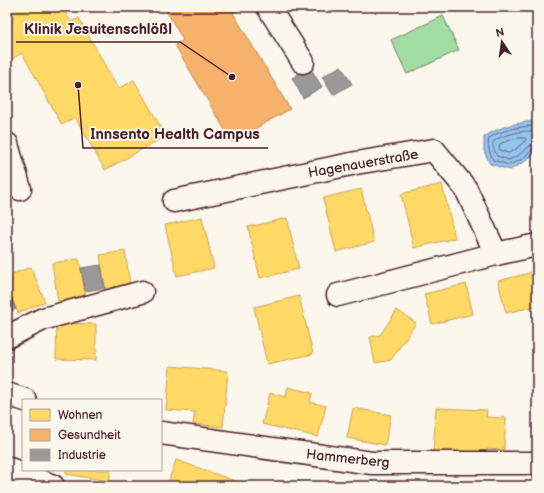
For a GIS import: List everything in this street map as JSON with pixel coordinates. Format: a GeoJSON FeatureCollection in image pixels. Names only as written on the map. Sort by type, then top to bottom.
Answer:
{"type":"FeatureCollection","features":[{"type":"Feature","properties":{"kind":"street"},"geometry":{"type":"LineString","coordinates":[[268,7],[303,62]]}},
{"type":"Feature","properties":{"kind":"street"},"geometry":{"type":"LineString","coordinates":[[7,144],[20,189]]}},
{"type":"Feature","properties":{"kind":"street","name":"Hagenauerstraße"},"geometry":{"type":"LineString","coordinates":[[174,201],[356,162],[434,150],[466,189],[496,254]]}},
{"type":"Feature","properties":{"kind":"street"},"geometry":{"type":"LineString","coordinates":[[338,295],[496,254],[537,245]]}},
{"type":"Feature","properties":{"kind":"street"},"geometry":{"type":"LineString","coordinates":[[7,337],[43,319],[142,292]]}},
{"type":"Feature","properties":{"kind":"street"},"geometry":{"type":"LineString","coordinates":[[7,394],[22,399]]}},
{"type":"Feature","properties":{"kind":"street","name":"Hammerberg"},"geometry":{"type":"LineString","coordinates":[[162,433],[372,463],[537,463]]}},
{"type":"Feature","properties":{"kind":"street"},"geometry":{"type":"LineString","coordinates":[[7,468],[52,486]]}},
{"type":"Feature","properties":{"kind":"green space"},"geometry":{"type":"Polygon","coordinates":[[[443,16],[459,50],[407,74],[391,40],[443,16]]]}},
{"type":"Feature","properties":{"kind":"water"},"geometry":{"type":"Polygon","coordinates":[[[533,121],[537,125],[537,151],[524,162],[510,170],[490,164],[484,151],[484,137],[507,126],[533,121]]]}},
{"type":"Feature","properties":{"kind":"building: Wohnen"},"geometry":{"type":"Polygon","coordinates":[[[7,7],[62,7],[71,22],[79,18],[118,89],[134,80],[166,136],[105,170],[75,117],[62,125],[22,53],[10,60],[7,54],[7,7]]]}},
{"type":"Feature","properties":{"kind":"building: Wohnen"},"geometry":{"type":"Polygon","coordinates":[[[442,184],[455,238],[414,248],[401,194],[442,184]]]}},
{"type":"Feature","properties":{"kind":"building: Wohnen"},"geometry":{"type":"Polygon","coordinates":[[[361,189],[374,242],[336,252],[323,198],[361,189]]]}},
{"type":"Feature","properties":{"kind":"building: Wohnen"},"geometry":{"type":"Polygon","coordinates":[[[202,217],[214,268],[177,276],[165,225],[202,217]]]}},
{"type":"Feature","properties":{"kind":"building: Wohnen"},"geometry":{"type":"Polygon","coordinates":[[[287,218],[299,269],[260,278],[248,227],[287,218]]]}},
{"type":"Feature","properties":{"kind":"building: Wohnen"},"geometry":{"type":"Polygon","coordinates":[[[125,251],[131,290],[106,294],[100,255],[125,251]]]}},
{"type":"Feature","properties":{"kind":"building: Wohnen"},"geometry":{"type":"Polygon","coordinates":[[[79,259],[86,297],[58,301],[52,263],[79,259]]]}},
{"type":"Feature","properties":{"kind":"building: Wohnen"},"geometry":{"type":"Polygon","coordinates":[[[31,267],[45,302],[18,313],[7,287],[7,276],[31,267]]]}},
{"type":"Feature","properties":{"kind":"building: Wohnen"},"geometry":{"type":"Polygon","coordinates":[[[537,271],[537,306],[506,313],[498,281],[537,271]]]}},
{"type":"Feature","properties":{"kind":"building: Wohnen"},"geometry":{"type":"Polygon","coordinates":[[[466,284],[473,314],[432,324],[424,294],[466,284]]]}},
{"type":"Feature","properties":{"kind":"building: Wohnen"},"geometry":{"type":"Polygon","coordinates":[[[299,296],[313,354],[267,364],[254,307],[299,296]]]}},
{"type":"Feature","properties":{"kind":"building: Wohnen"},"geometry":{"type":"Polygon","coordinates":[[[397,310],[416,323],[391,360],[375,363],[370,337],[380,335],[397,310]]]}},
{"type":"Feature","properties":{"kind":"building: Wohnen"},"geometry":{"type":"Polygon","coordinates":[[[57,323],[96,324],[96,360],[56,359],[57,323]]]}},
{"type":"Feature","properties":{"kind":"building: Wohnen"},"geometry":{"type":"Polygon","coordinates":[[[170,366],[228,371],[223,427],[193,424],[195,412],[166,410],[170,366]]]}},
{"type":"Feature","properties":{"kind":"building: Wohnen"},"geometry":{"type":"Polygon","coordinates":[[[288,387],[312,393],[310,402],[326,406],[318,437],[262,424],[270,393],[286,397],[288,387]]]}},
{"type":"Feature","properties":{"kind":"building: Wohnen"},"geometry":{"type":"Polygon","coordinates":[[[353,408],[391,415],[385,445],[347,438],[353,408]]]}},
{"type":"Feature","properties":{"kind":"building: Wohnen"},"geometry":{"type":"Polygon","coordinates":[[[436,408],[487,410],[486,417],[506,418],[504,450],[487,449],[487,454],[433,452],[436,408]]]}},
{"type":"Feature","properties":{"kind":"building: Wohnen"},"geometry":{"type":"Polygon","coordinates":[[[176,460],[238,482],[237,486],[167,486],[176,460]]]}},
{"type":"Feature","properties":{"kind":"building: Wohnen"},"geometry":{"type":"Polygon","coordinates":[[[66,471],[111,471],[109,481],[66,474],[66,471]]]}},
{"type":"Feature","properties":{"kind":"building: Gesundheit"},"geometry":{"type":"Polygon","coordinates":[[[164,7],[244,7],[233,13],[290,109],[232,142],[175,45],[183,40],[164,7]]]}},
{"type":"Feature","properties":{"kind":"building: Industrie"},"geometry":{"type":"Polygon","coordinates":[[[341,66],[352,84],[333,95],[322,77],[341,66]]]}},
{"type":"Feature","properties":{"kind":"building: Industrie"},"geometry":{"type":"Polygon","coordinates":[[[310,67],[322,87],[303,98],[292,78],[310,67]]]}},
{"type":"Feature","properties":{"kind":"building: Industrie"},"geometry":{"type":"Polygon","coordinates":[[[101,265],[105,288],[85,291],[81,268],[101,265]]]}},
{"type":"Feature","properties":{"kind":"building: Industrie"},"geometry":{"type":"Polygon","coordinates":[[[7,287],[16,309],[7,313],[7,287]]]}},
{"type":"Feature","properties":{"kind":"place","name":"Klinik Jesuitenschlößl"},"geometry":{"type":"Point","coordinates":[232,77]}},
{"type":"Feature","properties":{"kind":"place","name":"Innsento Health Campus"},"geometry":{"type":"Point","coordinates":[78,85]}}]}
